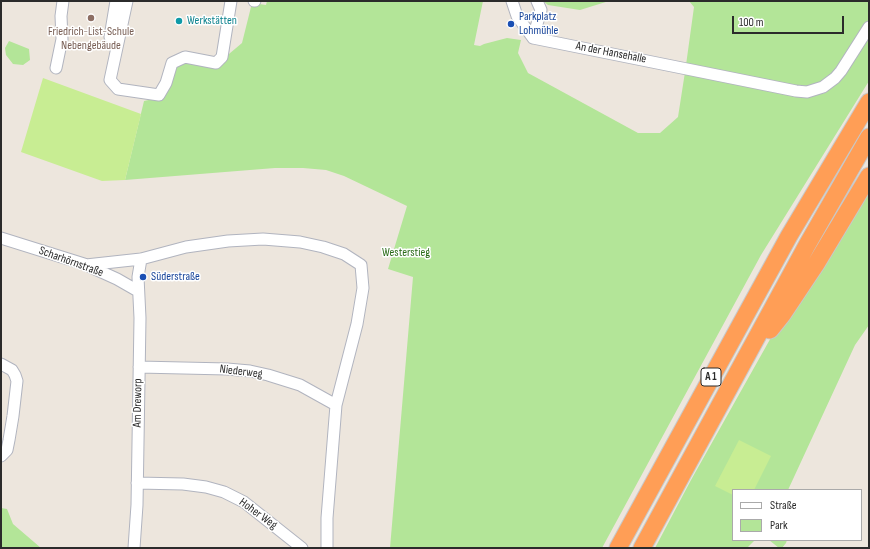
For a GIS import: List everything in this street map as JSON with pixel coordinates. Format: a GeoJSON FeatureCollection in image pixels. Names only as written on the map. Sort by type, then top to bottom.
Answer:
{"type":"FeatureCollection","features":[{"type":"Feature","properties":{"kind":"highway","name":"A 1"},"geometry":{"type":"LineString","coordinates":[[618,548],[789,236],[869,102]]}},
{"type":"Feature","properties":{"kind":"highway","name":"A 1"},"geometry":{"type":"LineString","coordinates":[[642,548],[738,369],[869,137]]}},
{"type":"Feature","properties":{"kind":"highway"},"geometry":{"type":"LineString","coordinates":[[738,369],[782,315],[816,264],[869,176]]}},
{"type":"Feature","properties":{"kind":"street"},"geometry":{"type":"LineString","coordinates":[[56,68],[62,39],[61,16],[63,1]]}},
{"type":"Feature","properties":{"kind":"street"},"geometry":{"type":"LineString","coordinates":[[110,37],[116,1]]}},
{"type":"Feature","properties":{"kind":"street"},"geometry":{"type":"LineString","coordinates":[[126,1],[110,80],[118,90],[159,95],[166,83],[172,63],[185,57],[216,63],[222,58],[231,1]]}},
{"type":"Feature","properties":{"kind":"street"},"geometry":{"type":"LineString","coordinates":[[512,1],[518,16],[533,38]]}},
{"type":"Feature","properties":{"kind":"street"},"geometry":{"type":"LineString","coordinates":[[533,38],[541,10],[537,1]]}},
{"type":"Feature","properties":{"kind":"street","name":"An der Hansehalle"},"geometry":{"type":"LineString","coordinates":[[533,38],[796,91],[812,91],[824,87],[835,78],[869,27]]}},
{"type":"Feature","properties":{"kind":"street","name":"Scharhörnstraße"},"geometry":{"type":"LineString","coordinates":[[1,238],[86,265],[117,279],[138,291]]}},
{"type":"Feature","properties":{"kind":"street"},"geometry":{"type":"LineString","coordinates":[[86,265],[141,259],[193,246],[228,241],[263,239],[300,242],[323,247],[344,254],[361,265],[363,288],[357,324],[336,405],[327,518],[327,548]]}},
{"type":"Feature","properties":{"kind":"street","name":"Am Dreworp"},"geometry":{"type":"LineString","coordinates":[[135,546],[140,318],[138,277],[141,259]]}},
{"type":"Feature","properties":{"kind":"street"},"geometry":{"type":"LineString","coordinates":[[1,364],[12,370],[16,375],[17,381],[7,450],[1,456]]}},
{"type":"Feature","properties":{"kind":"street","name":"Niederweg"},"geometry":{"type":"LineString","coordinates":[[139,367],[227,368],[250,371],[300,385],[336,405]]}},
{"type":"Feature","properties":{"kind":"street","name":"Hoher Weg"},"geometry":{"type":"LineString","coordinates":[[137,483],[183,484],[206,487],[224,492],[244,502],[302,548]]}},
{"type":"Feature","properties":{"kind":"green space","name":"Westerstieg"},"geometry":{"type":"Polygon","coordinates":[[[267,1],[483,1],[474,45],[480,46],[507,38],[521,40],[518,53],[528,73],[638,133],[660,133],[678,117],[685,72],[811,95],[825,93],[842,77],[869,33],[869,81],[761,255],[602,548],[390,548],[413,277],[388,269],[407,206],[344,176],[326,170],[275,168],[125,180],[144,101],[158,98],[172,70],[183,61],[223,59],[242,43],[252,3],[266,5],[267,1]]]}},
{"type":"Feature","properties":{"kind":"green space"},"geometry":{"type":"Polygon","coordinates":[[[543,1],[609,1],[580,10],[548,5],[543,1]]]}},
{"type":"Feature","properties":{"kind":"green space"},"geometry":{"type":"Polygon","coordinates":[[[689,1],[869,1],[869,22],[827,81],[807,89],[686,65],[694,7],[689,1]]]}},
{"type":"Feature","properties":{"kind":"green space"},"geometry":{"type":"Polygon","coordinates":[[[9,41],[29,49],[30,60],[23,65],[13,64],[6,55],[5,48],[9,41]]]}},
{"type":"Feature","properties":{"kind":"green space"},"geometry":{"type":"Polygon","coordinates":[[[43,78],[141,114],[125,180],[102,181],[21,152],[43,78]]]}},
{"type":"Feature","properties":{"kind":"green space"},"geometry":{"type":"Polygon","coordinates":[[[869,184],[869,325],[855,345],[788,489],[732,489],[732,541],[754,541],[747,548],[655,548],[691,480],[773,334],[869,184]]]}},
{"type":"Feature","properties":{"kind":"green space"},"geometry":{"type":"Polygon","coordinates":[[[739,440],[771,456],[754,489],[732,489],[732,494],[715,486],[739,440]]]}},
{"type":"Feature","properties":{"kind":"green space"},"geometry":{"type":"Polygon","coordinates":[[[1,508],[7,509],[13,524],[41,548],[1,548],[1,508]]]}},
{"type":"Feature","properties":{"kind":"green space"},"geometry":{"type":"Polygon","coordinates":[[[770,541],[787,541],[782,548],[779,548],[770,541]]]}},
{"type":"Feature","properties":{"kind":"place","name":"Friedrich-List-Schule Nebengebäude"},"geometry":{"type":"Point","coordinates":[91,18]}},
{"type":"Feature","properties":{"kind":"place","name":"Werkstätten"},"geometry":{"type":"Point","coordinates":[179,21]}},
{"type":"Feature","properties":{"kind":"place","name":"Parkplatz Lohmühle"},"geometry":{"type":"Point","coordinates":[511,24]}},
{"type":"Feature","properties":{"kind":"place","name":"Süderstraße"},"geometry":{"type":"Point","coordinates":[143,277]}}]}
